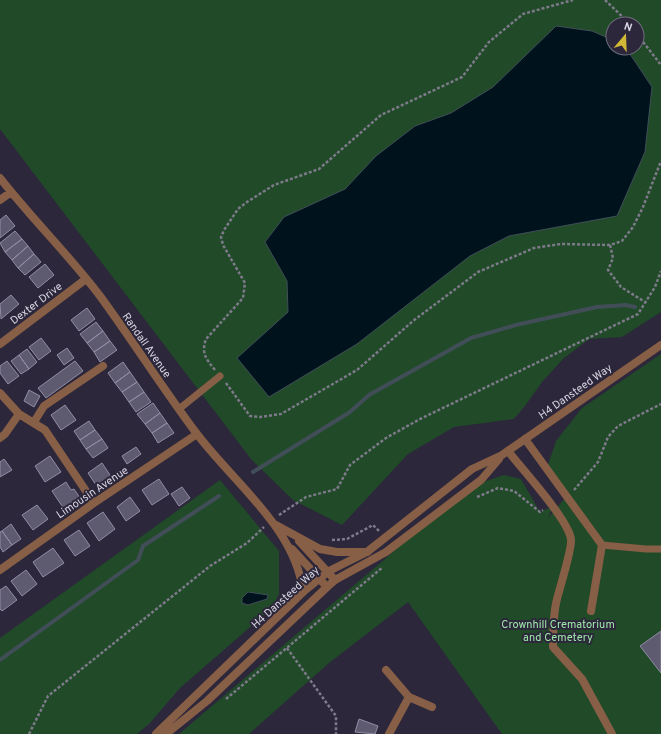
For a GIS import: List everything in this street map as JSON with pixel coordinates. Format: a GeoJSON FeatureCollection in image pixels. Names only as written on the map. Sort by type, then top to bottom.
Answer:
{"type":"FeatureCollection","features":[{"type":"Feature","properties":{"kind":"street","name":"Randall Avenue"},"geometry":{"type":"LineString","coordinates":[[0,178],[99,296],[197,434],[273,523],[287,544],[302,576],[303,592]]}},
{"type":"Feature","properties":{"kind":"street"},"geometry":{"type":"LineString","coordinates":[[0,200],[11,192]]}},
{"type":"Feature","properties":{"kind":"street","name":"Dexter Drive"},"geometry":{"type":"LineString","coordinates":[[0,344],[86,280]]}},
{"type":"Feature","properties":{"kind":"street","name":"H4 Dansteed Way"},"geometry":{"type":"LineString","coordinates":[[156,734],[303,592],[329,571],[367,552],[472,470],[505,453],[661,345]]}},
{"type":"Feature","properties":{"kind":"street"},"geometry":{"type":"LineString","coordinates":[[34,422],[44,406],[103,366]]}},
{"type":"Feature","properties":{"kind":"street"},"geometry":{"type":"LineString","coordinates":[[0,393],[19,414],[45,430],[94,503]]}},
{"type":"Feature","properties":{"kind":"street"},"geometry":{"type":"LineString","coordinates":[[0,438],[5,434],[19,414]]}},
{"type":"Feature","properties":{"kind":"street","name":"Limousin Avenue"},"geometry":{"type":"LineString","coordinates":[[0,570],[94,503],[197,434]]}},
{"type":"Feature","properties":{"kind":"street"},"geometry":{"type":"LineString","coordinates":[[525,439],[566,497],[602,544],[591,611]]}},
{"type":"Feature","properties":{"kind":"street"},"geometry":{"type":"LineString","coordinates":[[505,453],[553,506],[572,540],[556,601],[553,626],[553,647],[582,679],[612,734]]}},
{"type":"Feature","properties":{"kind":"street","name":"H4 Dansteed Way"},"geometry":{"type":"LineString","coordinates":[[166,734],[207,701],[335,580],[386,552],[481,480],[505,453]]}},
{"type":"Feature","properties":{"kind":"street","name":"Randall Avenue"},"geometry":{"type":"LineString","coordinates":[[273,523],[320,549],[337,552],[367,552]]}},
{"type":"Feature","properties":{"kind":"street"},"geometry":{"type":"LineString","coordinates":[[293,534],[329,571],[335,580]]}},
{"type":"Feature","properties":{"kind":"street"},"geometry":{"type":"LineString","coordinates":[[287,544],[327,587]]}},
{"type":"Feature","properties":{"kind":"street"},"geometry":{"type":"LineString","coordinates":[[386,670],[410,697],[432,707]]}},
{"type":"Feature","properties":{"kind":"street"},"geometry":{"type":"LineString","coordinates":[[389,734],[410,697]]}},
{"type":"Feature","properties":{"kind":"lane"},"geometry":{"type":"LineString","coordinates":[[179,409],[220,376]]}},
{"type":"Feature","properties":{"kind":"lane"},"geometry":{"type":"LineString","coordinates":[[602,544],[646,549],[661,549]]}},
{"type":"Feature","properties":{"kind":"path"},"geometry":{"type":"LineString","coordinates":[[573,0],[523,14],[489,42],[462,77],[381,115],[319,169],[274,185],[238,209],[224,230],[222,237],[223,245],[245,283],[244,294],[243,298],[206,339],[203,346],[204,357],[250,416],[260,417],[281,414],[357,370],[413,321],[478,272],[534,248],[561,244],[610,245],[622,241],[633,227],[643,207],[661,161]]}},
{"type":"Feature","properties":{"kind":"path"},"geometry":{"type":"LineString","coordinates":[[605,0],[622,16]]}},
{"type":"Feature","properties":{"kind":"path"},"geometry":{"type":"LineString","coordinates":[[645,44],[661,65]]}},
{"type":"Feature","properties":{"kind":"path"},"geometry":{"type":"LineString","coordinates":[[610,245],[613,258],[608,270],[621,287],[645,302]]}},
{"type":"Feature","properties":{"kind":"path"},"geometry":{"type":"LineString","coordinates":[[286,518],[281,514],[306,497],[337,489],[350,465],[386,438],[420,419],[638,314],[655,287],[661,271]]}},
{"type":"Feature","properties":{"kind":"path"},"geometry":{"type":"LineString","coordinates":[[566,497],[582,482],[598,462],[608,437],[618,426],[661,404]]}},
{"type":"Feature","properties":{"kind":"path"},"geometry":{"type":"LineString","coordinates":[[471,500],[498,488],[514,491],[540,512],[553,506]]}},
{"type":"Feature","properties":{"kind":"path"},"geometry":{"type":"LineString","coordinates":[[29,734],[48,696],[210,566],[247,543],[273,523]]}},
{"type":"Feature","properties":{"kind":"path"},"geometry":{"type":"LineString","coordinates":[[327,540],[347,539],[373,525],[386,537]]}},
{"type":"Feature","properties":{"kind":"path"},"geometry":{"type":"LineString","coordinates":[[223,702],[392,559],[386,552]]}},
{"type":"Feature","properties":{"kind":"path"},"geometry":{"type":"LineString","coordinates":[[287,648],[336,716],[336,734]]}},
{"type":"Feature","properties":{"kind":"green space"},"geometry":{"type":"Polygon","coordinates":[[[0,0],[661,0],[661,312],[622,337],[589,339],[563,359],[542,382],[514,419],[454,427],[408,454],[342,525],[293,500],[251,459],[0,129],[0,0]]]}},
{"type":"Feature","properties":{"kind":"green space","name":"Crownhill Crematorium and Cemetery"},"geometry":{"type":"Polygon","coordinates":[[[661,354],[661,734],[502,734],[408,602],[329,663],[249,734],[179,734],[392,553],[447,502],[486,481],[504,475],[521,479],[540,512],[553,506],[548,518],[566,497],[548,465],[556,441],[582,408],[661,354]]]}},
{"type":"Feature","properties":{"kind":"green space"},"geometry":{"type":"Polygon","coordinates":[[[220,480],[279,551],[279,594],[272,608],[180,688],[149,724],[137,734],[0,734],[0,638],[220,480]]]}},
{"type":"Feature","properties":{"kind":"water"},"geometry":{"type":"Polygon","coordinates":[[[556,26],[592,31],[605,37],[605,56],[631,56],[652,87],[645,152],[617,216],[509,236],[470,256],[357,344],[269,397],[237,358],[288,312],[287,281],[265,242],[284,217],[345,189],[376,156],[415,126],[451,113],[493,87],[556,26]]]}},
{"type":"Feature","properties":{"kind":"water"},"geometry":{"type":"Polygon","coordinates":[[[248,592],[268,595],[267,599],[248,605],[242,603],[242,598],[248,592]]]}},
{"type":"Feature","properties":{"kind":"building"},"geometry":{"type":"Polygon","coordinates":[[[6,215],[15,226],[0,238],[0,220],[6,215]]]}},
{"type":"Feature","properties":{"kind":"building"},"geometry":{"type":"Polygon","coordinates":[[[15,231],[22,239],[5,252],[0,243],[15,231]]]}},
{"type":"Feature","properties":{"kind":"building"},"geometry":{"type":"Polygon","coordinates":[[[22,239],[28,246],[12,260],[5,252],[22,239]]]}},
{"type":"Feature","properties":{"kind":"building"},"geometry":{"type":"Polygon","coordinates":[[[28,246],[34,254],[18,268],[12,260],[28,246]]]}},
{"type":"Feature","properties":{"kind":"building"},"geometry":{"type":"Polygon","coordinates":[[[34,254],[41,262],[25,275],[18,268],[34,254]]]}},
{"type":"Feature","properties":{"kind":"building"},"geometry":{"type":"Polygon","coordinates":[[[45,264],[54,275],[38,288],[29,277],[45,264]]]}},
{"type":"Feature","properties":{"kind":"building"},"geometry":{"type":"Polygon","coordinates":[[[11,295],[19,304],[1,319],[0,304],[11,295]]]}},
{"type":"Feature","properties":{"kind":"building"},"geometry":{"type":"Polygon","coordinates":[[[87,308],[95,319],[79,331],[71,320],[87,308]]]}},
{"type":"Feature","properties":{"kind":"building"},"geometry":{"type":"Polygon","coordinates":[[[96,322],[103,331],[87,343],[80,334],[96,322]]]}},
{"type":"Feature","properties":{"kind":"building"},"geometry":{"type":"Polygon","coordinates":[[[103,331],[110,341],[94,352],[87,343],[103,331]]]}},
{"type":"Feature","properties":{"kind":"building"},"geometry":{"type":"Polygon","coordinates":[[[41,338],[51,351],[39,360],[29,347],[41,338]]]}},
{"type":"Feature","properties":{"kind":"building"},"geometry":{"type":"Polygon","coordinates":[[[110,341],[117,350],[100,362],[94,352],[110,341]]]}},
{"type":"Feature","properties":{"kind":"building"},"geometry":{"type":"Polygon","coordinates":[[[67,348],[74,358],[64,365],[57,355],[67,348]]]}},
{"type":"Feature","properties":{"kind":"building"},"geometry":{"type":"Polygon","coordinates":[[[27,349],[37,362],[29,369],[19,355],[27,349]]]}},
{"type":"Feature","properties":{"kind":"building"},"geometry":{"type":"Polygon","coordinates":[[[19,355],[29,369],[21,374],[11,361],[19,355]]]}},
{"type":"Feature","properties":{"kind":"building"},"geometry":{"type":"Polygon","coordinates":[[[7,361],[19,376],[8,384],[0,373],[0,366],[7,361]]]}},
{"type":"Feature","properties":{"kind":"building"},"geometry":{"type":"Polygon","coordinates":[[[75,361],[83,371],[46,398],[38,388],[75,361]]]}},
{"type":"Feature","properties":{"kind":"building"},"geometry":{"type":"Polygon","coordinates":[[[123,362],[130,372],[115,383],[108,373],[123,362]]]}},
{"type":"Feature","properties":{"kind":"building"},"geometry":{"type":"Polygon","coordinates":[[[130,372],[137,382],[122,392],[115,383],[130,372]]]}},
{"type":"Feature","properties":{"kind":"building"},"geometry":{"type":"Polygon","coordinates":[[[137,382],[144,392],[129,402],[122,392],[137,382]]]}},
{"type":"Feature","properties":{"kind":"building"},"geometry":{"type":"Polygon","coordinates":[[[29,390],[40,396],[34,407],[24,401],[29,390]]]}},
{"type":"Feature","properties":{"kind":"building"},"geometry":{"type":"Polygon","coordinates":[[[144,392],[151,402],[136,412],[129,402],[144,392]]]}},
{"type":"Feature","properties":{"kind":"building"},"geometry":{"type":"Polygon","coordinates":[[[153,403],[160,413],[145,424],[137,414],[153,403]]]}},
{"type":"Feature","properties":{"kind":"building"},"geometry":{"type":"Polygon","coordinates":[[[65,405],[76,420],[61,430],[51,415],[65,405]]]}},
{"type":"Feature","properties":{"kind":"building"},"geometry":{"type":"Polygon","coordinates":[[[160,413],[167,423],[152,433],[145,424],[160,413]]]}},
{"type":"Feature","properties":{"kind":"building"},"geometry":{"type":"Polygon","coordinates":[[[89,421],[95,430],[80,440],[74,431],[89,421]]]}},
{"type":"Feature","properties":{"kind":"building"},"geometry":{"type":"Polygon","coordinates":[[[167,423],[174,433],[158,443],[152,433],[167,423]]]}},
{"type":"Feature","properties":{"kind":"building"},"geometry":{"type":"Polygon","coordinates":[[[95,430],[102,439],[86,449],[80,440],[95,430]]]}},
{"type":"Feature","properties":{"kind":"building"},"geometry":{"type":"Polygon","coordinates":[[[102,439],[108,448],[93,458],[86,449],[102,439]]]}},
{"type":"Feature","properties":{"kind":"building"},"geometry":{"type":"Polygon","coordinates":[[[136,447],[141,454],[127,464],[122,456],[136,447]]]}},
{"type":"Feature","properties":{"kind":"building"},"geometry":{"type":"Polygon","coordinates":[[[50,456],[61,472],[45,482],[35,466],[50,456]]]}},
{"type":"Feature","properties":{"kind":"building"},"geometry":{"type":"Polygon","coordinates":[[[4,459],[12,470],[0,477],[0,462],[4,459]]]}},
{"type":"Feature","properties":{"kind":"building"},"geometry":{"type":"Polygon","coordinates":[[[102,463],[112,478],[98,488],[88,473],[102,463]]]}},
{"type":"Feature","properties":{"kind":"building"},"geometry":{"type":"Polygon","coordinates":[[[159,479],[169,494],[152,505],[142,490],[159,479]]]}},
{"type":"Feature","properties":{"kind":"building"},"geometry":{"type":"Polygon","coordinates":[[[66,482],[71,490],[74,489],[80,498],[64,509],[52,491],[66,482]]]}},
{"type":"Feature","properties":{"kind":"building"},"geometry":{"type":"Polygon","coordinates":[[[182,487],[190,498],[179,506],[171,494],[182,487]]]}},
{"type":"Feature","properties":{"kind":"building"},"geometry":{"type":"Polygon","coordinates":[[[130,497],[140,511],[126,521],[117,507],[130,497]]]}},
{"type":"Feature","properties":{"kind":"building"},"geometry":{"type":"Polygon","coordinates":[[[37,505],[48,519],[33,530],[22,515],[37,505]]]}},
{"type":"Feature","properties":{"kind":"building"},"geometry":{"type":"Polygon","coordinates":[[[103,512],[115,529],[99,541],[87,523],[103,512]]]}},
{"type":"Feature","properties":{"kind":"building"},"geometry":{"type":"Polygon","coordinates":[[[11,524],[21,539],[12,545],[2,531],[11,524]]]}},
{"type":"Feature","properties":{"kind":"building"},"geometry":{"type":"Polygon","coordinates":[[[79,530],[90,546],[75,556],[64,540],[79,530]]]}},
{"type":"Feature","properties":{"kind":"building"},"geometry":{"type":"Polygon","coordinates":[[[2,531],[12,545],[3,552],[0,547],[0,532],[2,531]]]}},
{"type":"Feature","properties":{"kind":"building"},"geometry":{"type":"Polygon","coordinates":[[[53,548],[64,563],[43,577],[33,562],[53,548]]]}},
{"type":"Feature","properties":{"kind":"building"},"geometry":{"type":"Polygon","coordinates":[[[26,570],[37,584],[22,596],[11,581],[26,570]]]}},
{"type":"Feature","properties":{"kind":"building"},"geometry":{"type":"Polygon","coordinates":[[[6,586],[17,600],[2,611],[0,609],[0,590],[6,586]]]}},
{"type":"Feature","properties":{"kind":"building"},"geometry":{"type":"Polygon","coordinates":[[[661,631],[661,673],[640,646],[661,631]]]}},
{"type":"Feature","properties":{"kind":"building"},"geometry":{"type":"Polygon","coordinates":[[[359,719],[378,726],[375,734],[355,732],[359,719]]]}},
{"type":"Feature","properties":{"kind":"waterway"},"geometry":{"type":"LineString","coordinates":[[253,472],[350,412],[369,395],[471,338],[516,325],[597,307],[626,305],[635,307]]}},
{"type":"Feature","properties":{"kind":"waterway"},"geometry":{"type":"LineString","coordinates":[[0,660],[138,560],[143,546],[219,496]]}}]}
